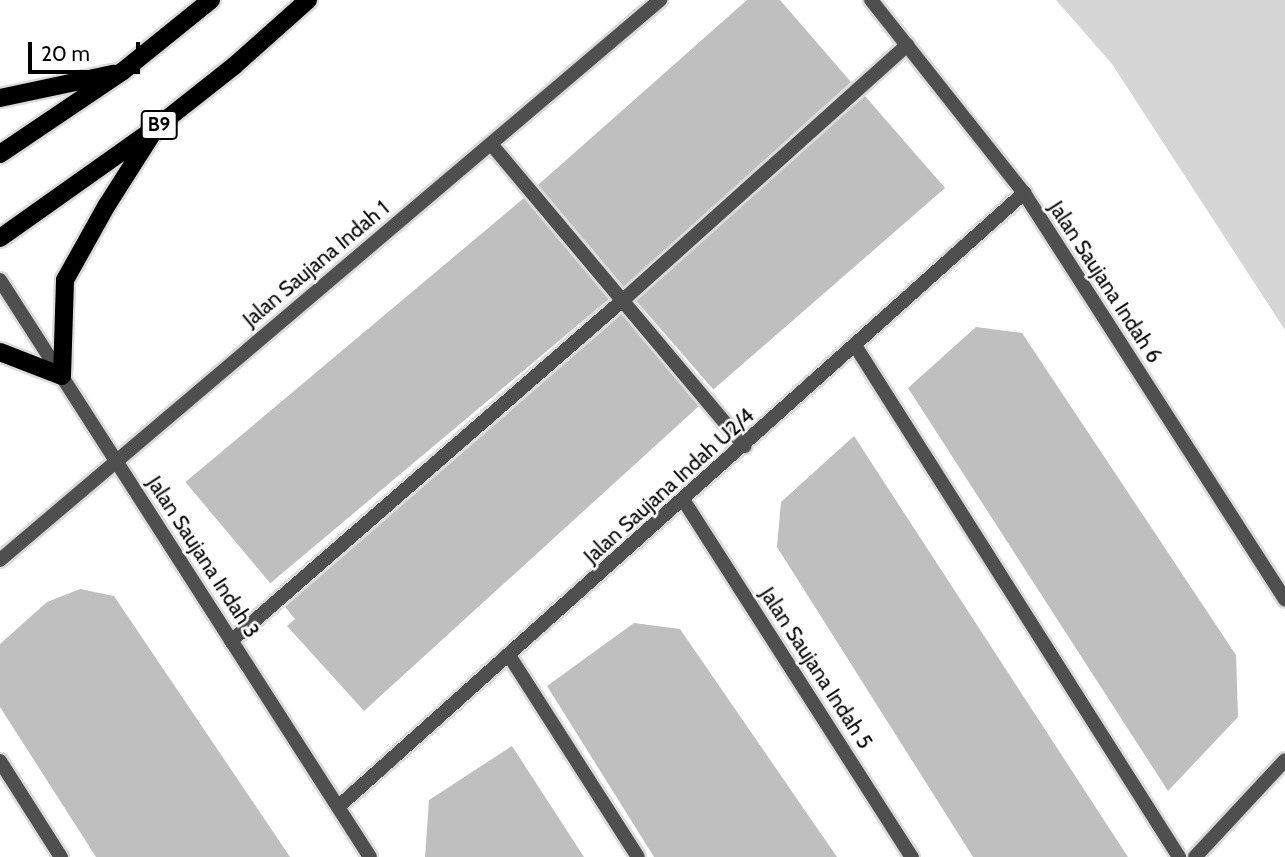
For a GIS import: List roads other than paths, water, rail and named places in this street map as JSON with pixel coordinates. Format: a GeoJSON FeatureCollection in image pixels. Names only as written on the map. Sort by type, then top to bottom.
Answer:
{"type":"FeatureCollection","features":[{"type":"Feature","properties":{"kind":"main road"},"geometry":{"type":"LineString","coordinates":[[0,154],[122,71],[211,0]]}},
{"type":"Feature","properties":{"kind":"main road","name":"B9"},"geometry":{"type":"LineString","coordinates":[[0,239],[158,126],[234,66],[308,0]]}},
{"type":"Feature","properties":{"kind":"main road"},"geometry":{"type":"LineString","coordinates":[[0,98],[122,71]]}},
{"type":"Feature","properties":{"kind":"main road"},"geometry":{"type":"LineString","coordinates":[[0,352],[62,376],[65,280],[107,205],[158,126]]}},
{"type":"Feature","properties":{"kind":"street","name":"Jalan Saujana Indah 1"},"geometry":{"type":"LineString","coordinates":[[0,561],[115,460],[492,145],[660,0]]}},
{"type":"Feature","properties":{"kind":"street","name":"Jalan Saujana Indah 6"},"geometry":{"type":"LineString","coordinates":[[871,0],[1024,194],[1285,600]]}},
{"type":"Feature","properties":{"kind":"street"},"geometry":{"type":"LineString","coordinates":[[231,641],[622,300],[907,45]]}},
{"type":"Feature","properties":{"kind":"street"},"geometry":{"type":"LineString","coordinates":[[492,145],[745,446]]}},
{"type":"Feature","properties":{"kind":"street","name":"Jalan Saujana Indah U2/4"},"geometry":{"type":"LineString","coordinates":[[338,807],[510,657],[1024,194]]}},
{"type":"Feature","properties":{"kind":"street","name":"Jalan Saujana Indah 3"},"geometry":{"type":"LineString","coordinates":[[0,280],[370,857]]}},
{"type":"Feature","properties":{"kind":"street"},"geometry":{"type":"LineString","coordinates":[[856,347],[1179,857]]}},
{"type":"Feature","properties":{"kind":"street","name":"Jalan Saujana Indah 5"},"geometry":{"type":"LineString","coordinates":[[684,501],[912,857]]}},
{"type":"Feature","properties":{"kind":"street"},"geometry":{"type":"LineString","coordinates":[[510,657],[638,857]]}},
{"type":"Feature","properties":{"kind":"street"},"geometry":{"type":"LineString","coordinates":[[1195,857],[1285,760]]}},
{"type":"Feature","properties":{"kind":"street"},"geometry":{"type":"LineString","coordinates":[[0,761],[61,857]]}}]}
